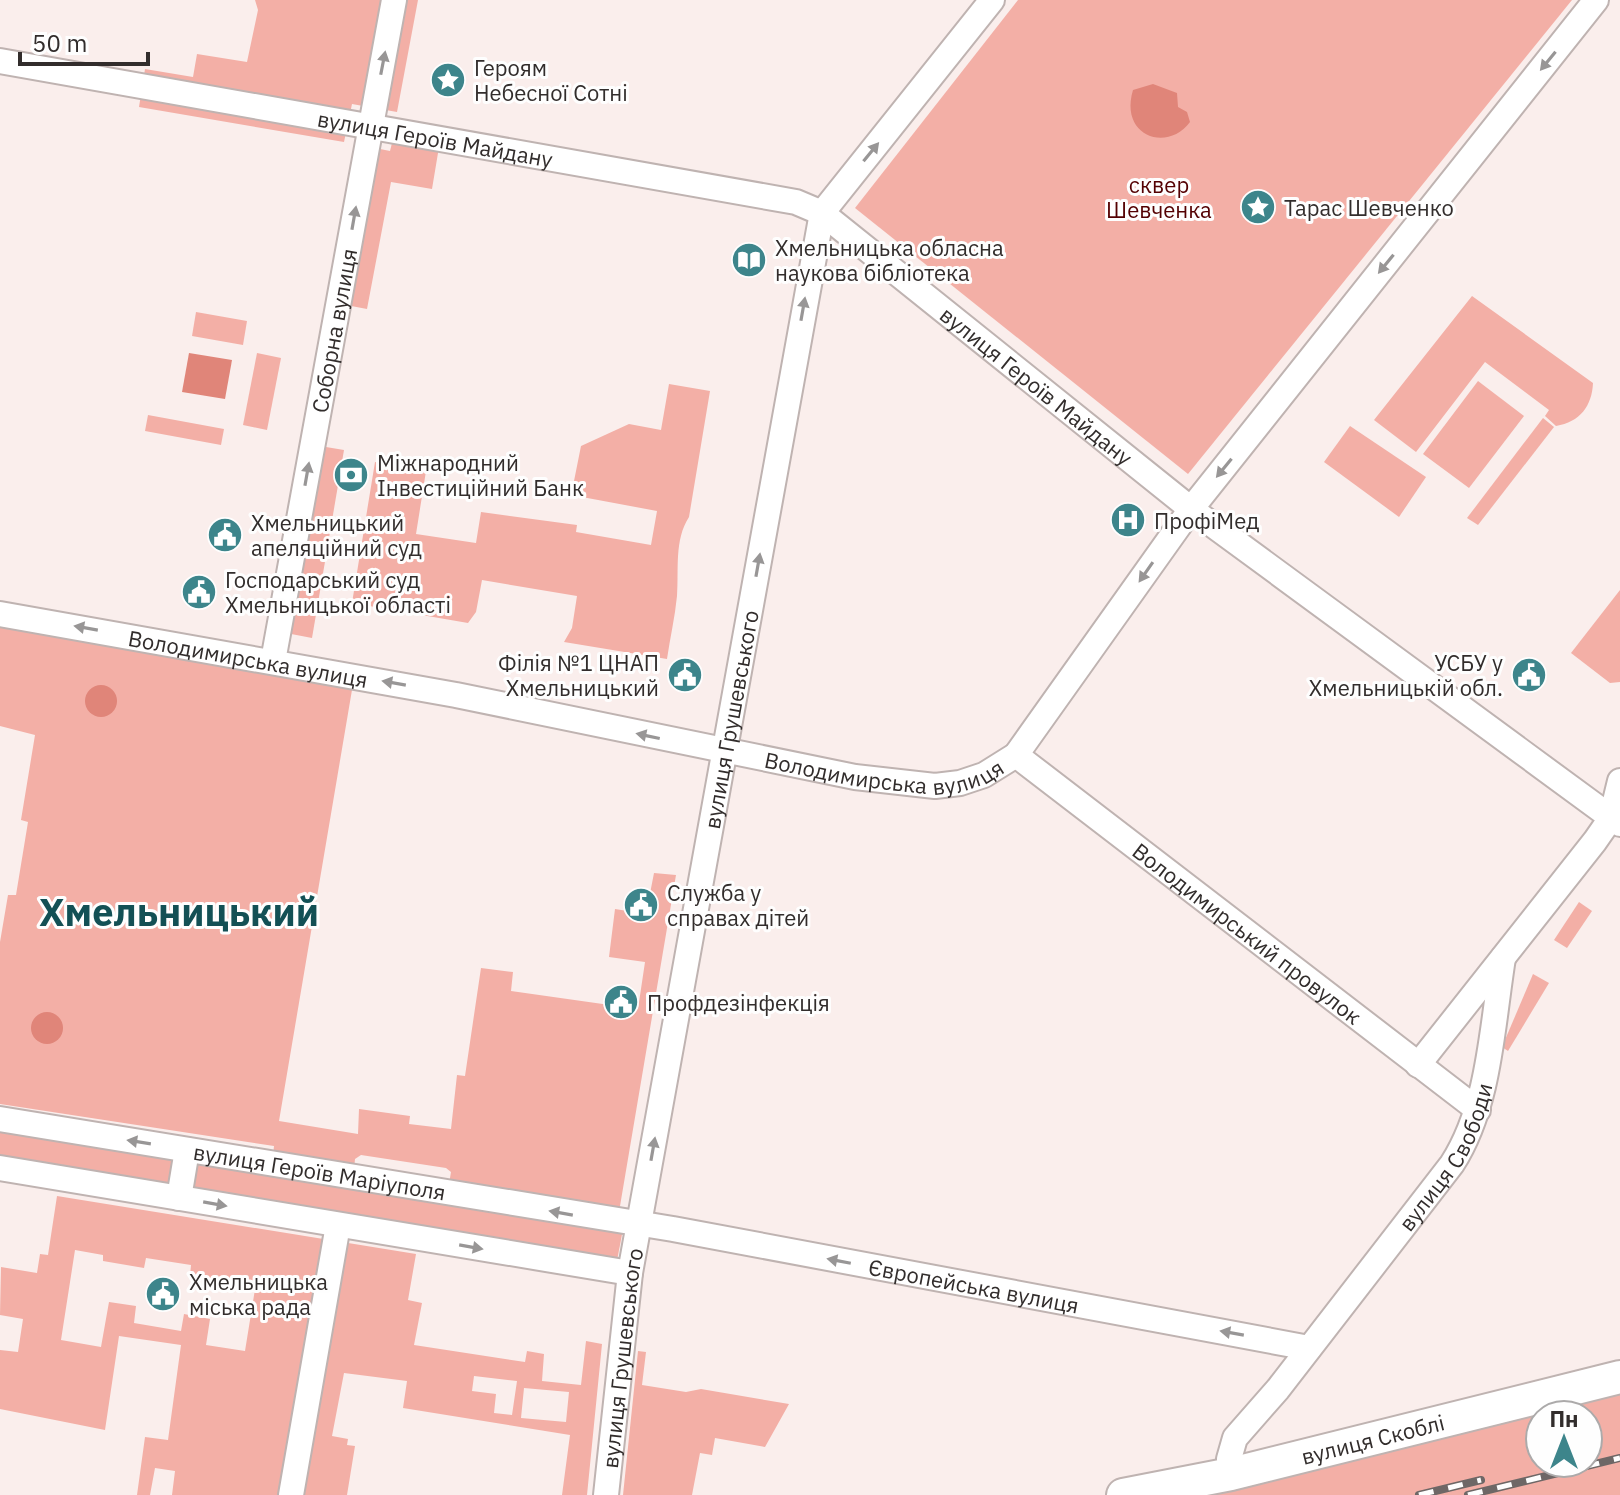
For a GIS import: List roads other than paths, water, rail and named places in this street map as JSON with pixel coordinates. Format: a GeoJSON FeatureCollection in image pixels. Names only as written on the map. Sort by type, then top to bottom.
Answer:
{"type":"FeatureCollection","features":[{"type":"Feature","properties":{"kind":"main road","name":"вулиця Скоблі"},"geometry":{"type":"LineString","coordinates":[[1123,1495],[1231,1474],[1620,1377]]}},
{"type":"Feature","properties":{"kind":"street","name":"Соборна вулиця"},"geometry":{"type":"LineString","coordinates":[[273,661],[394,0]]}},
{"type":"Feature","properties":{"kind":"street","name":"вулиця Грушевського"},"geometry":{"type":"LineString","coordinates":[[606,1495],[638,1225],[822,213],[992,0]]}},
{"type":"Feature","properties":{"kind":"street","name":"Володимирська вулиця"},"geometry":{"type":"LineString","coordinates":[[0,614],[464,696],[799,768],[935,786],[984,775],[1016,755],[1191,509],[1596,0]]}},
{"type":"Feature","properties":{"kind":"street","name":"вулиця Героїв Майдану"},"geometry":{"type":"LineString","coordinates":[[0,61],[796,202],[822,213],[1191,509],[1617,819]]}},
{"type":"Feature","properties":{"kind":"street","name":"Володимирський провулок"},"geometry":{"type":"LineString","coordinates":[[1016,755],[1478,1110]]}},
{"type":"Feature","properties":{"kind":"street","name":"вулиця Свободи"},"geometry":{"type":"LineString","coordinates":[[1231,1474],[1229,1459],[1235,1438],[1452,1164],[1478,1110],[1503,958],[1617,819],[1620,781]]}},
{"type":"Feature","properties":{"kind":"street"},"geometry":{"type":"LineString","coordinates":[[1418,1065],[1503,958]]}},
{"type":"Feature","properties":{"kind":"street","name":"вулиця Героїв Маріуполя"},"geometry":{"type":"LineString","coordinates":[[0,1119],[638,1225]]}},
{"type":"Feature","properties":{"kind":"street"},"geometry":{"type":"LineString","coordinates":[[179,1198],[187,1150]]}},
{"type":"Feature","properties":{"kind":"street"},"geometry":{"type":"LineString","coordinates":[[0,1168],[630,1273]]}},
{"type":"Feature","properties":{"kind":"street"},"geometry":{"type":"LineString","coordinates":[[291,1495],[338,1225]]}},
{"type":"Feature","properties":{"kind":"street","name":"Європейська вулиця"},"geometry":{"type":"LineString","coordinates":[[638,1225],[1309,1348]]}},
{"type":"Feature","properties":{"kind":"railway"},"geometry":{"type":"LineString","coordinates":[[1468,1495],[1620,1458]]}},
{"type":"Feature","properties":{"kind":"railway"},"geometry":{"type":"LineString","coordinates":[[1419,1495],[1481,1480]]}},
{"type":"Feature","properties":{"kind":"place","name":"Героям Небесної Сотні"},"geometry":{"type":"Point","coordinates":[448,80]}},
{"type":"Feature","properties":{"kind":"place","name":"Тарас Шевченко"},"geometry":{"type":"Point","coordinates":[1258,207]}},
{"type":"Feature","properties":{"kind":"place","name":"Хмельницька обласна наукова бібліотека"},"geometry":{"type":"Point","coordinates":[749,260]}},
{"type":"Feature","properties":{"kind":"place","name":"Міжнародний Інвестиційний Банк"},"geometry":{"type":"Point","coordinates":[351,475]}},
{"type":"Feature","properties":{"kind":"place","name":"ПрофіМед"},"geometry":{"type":"Point","coordinates":[1128,520]}},
{"type":"Feature","properties":{"kind":"place","name":"Хмельницький апеляційний суд"},"geometry":{"type":"Point","coordinates":[225,535]}},
{"type":"Feature","properties":{"kind":"place","name":"Господарський суд Хмельницької області"},"geometry":{"type":"Point","coordinates":[199,592]}},
{"type":"Feature","properties":{"kind":"place","name":"Філія №1 ЦНАП Хмельницький"},"geometry":{"type":"Point","coordinates":[685,675]}},
{"type":"Feature","properties":{"kind":"place","name":"УСБУ у Хмельницькій обл."},"geometry":{"type":"Point","coordinates":[1529,675]}},
{"type":"Feature","properties":{"kind":"place","name":"Служба у справах дітей"},"geometry":{"type":"Point","coordinates":[641,905]}},
{"type":"Feature","properties":{"kind":"place","name":"Профдезінфекція"},"geometry":{"type":"Point","coordinates":[621,1002]}},
{"type":"Feature","properties":{"kind":"place","name":"Хмельницька міська рада"},"geometry":{"type":"Point","coordinates":[163,1294]}},
{"type":"Feature","properties":{"kind":"district","name":"Хмельницький"},"geometry":{"type":"Point","coordinates":[179,911]}},
{"type":"Feature","properties":{"kind":"park label","name":"сквер Шевченка"},"geometry":{"type":"Point","coordinates":[1159,196]}}]}
